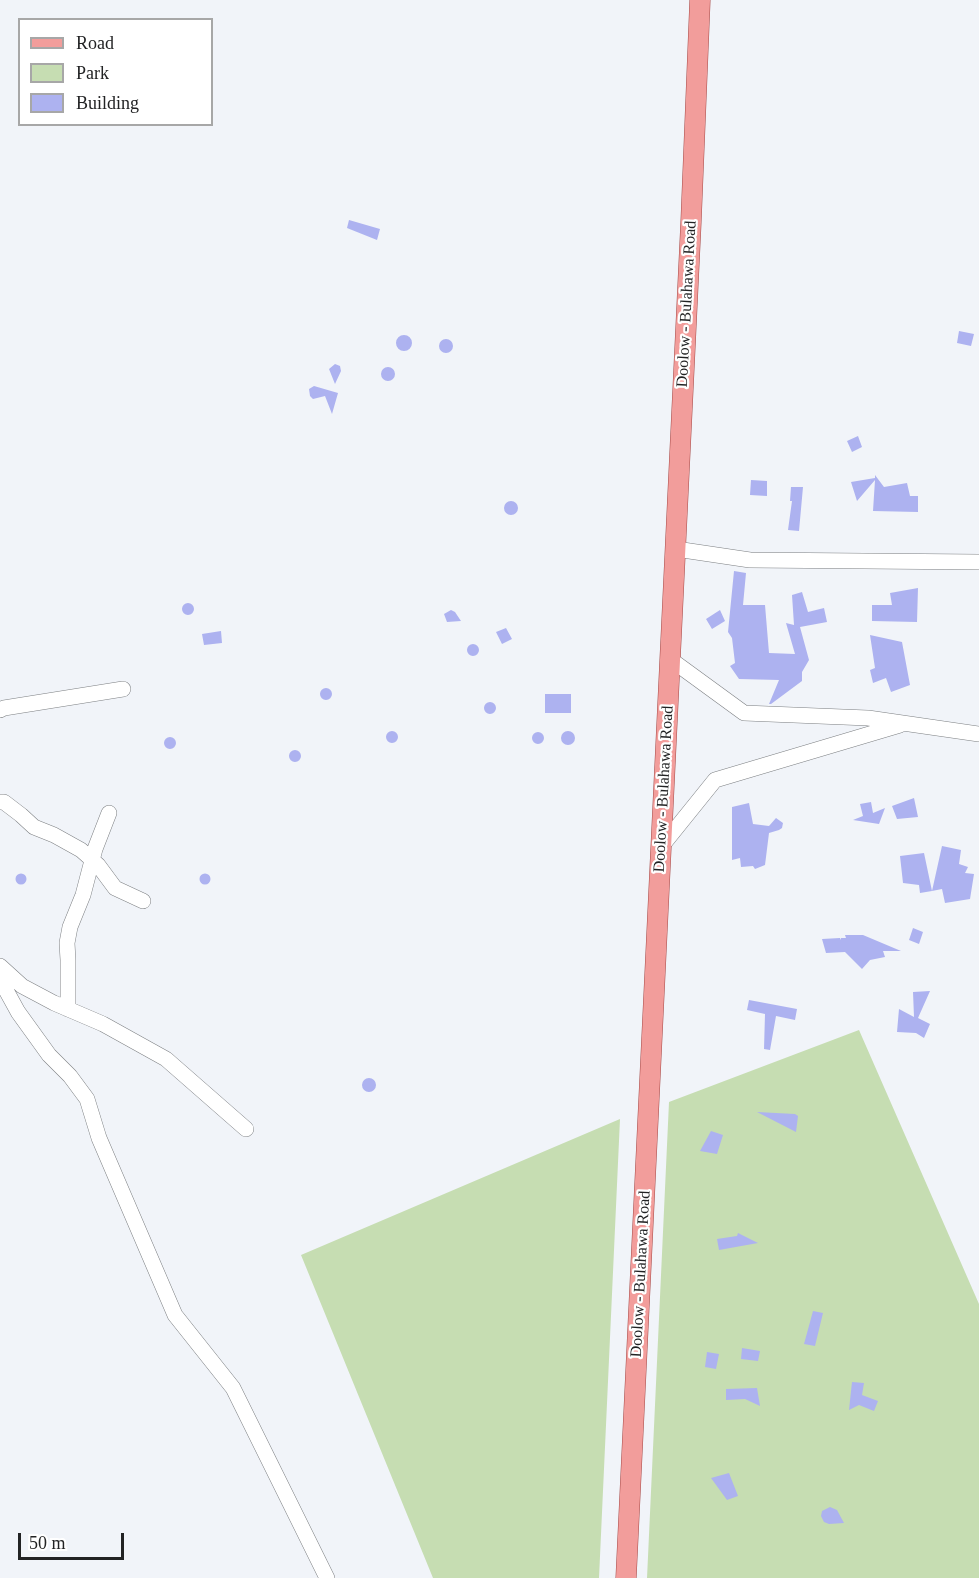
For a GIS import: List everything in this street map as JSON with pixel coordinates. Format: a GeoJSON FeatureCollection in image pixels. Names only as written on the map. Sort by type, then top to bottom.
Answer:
{"type":"FeatureCollection","features":[{"type":"Feature","properties":{"kind":"main road","name":"Doolow - Bulahawa Road"},"geometry":{"type":"LineString","coordinates":[[626,1578],[700,0]]}},
{"type":"Feature","properties":{"kind":"street"},"geometry":{"type":"LineString","coordinates":[[676,549],[750,560],[979,562]]}},
{"type":"Feature","properties":{"kind":"street"},"geometry":{"type":"LineString","coordinates":[[670,659],[744,713],[868,718],[979,734]]}},
{"type":"Feature","properties":{"kind":"street"},"geometry":{"type":"LineString","coordinates":[[0,710],[123,689]]}},
{"type":"Feature","properties":{"kind":"street"},"geometry":{"type":"LineString","coordinates":[[661,847],[715,780],[907,723]]}},
{"type":"Feature","properties":{"kind":"street"},"geometry":{"type":"LineString","coordinates":[[0,802],[4,802],[34,828],[54,835],[81,850],[115,888],[143,901]]}},
{"type":"Feature","properties":{"kind":"street"},"geometry":{"type":"LineString","coordinates":[[68,1009],[67,943],[70,927],[83,895],[109,813]]}},
{"type":"Feature","properties":{"kind":"street"},"geometry":{"type":"LineString","coordinates":[[0,966],[22,986],[103,1024],[166,1059],[246,1129]]}},
{"type":"Feature","properties":{"kind":"street"},"geometry":{"type":"LineString","coordinates":[[0,979],[18,1012],[49,1055],[87,1099],[99,1138],[175,1315],[233,1388],[327,1578]]}},
{"type":"Feature","properties":{"kind":"green space"},"geometry":{"type":"Polygon","coordinates":[[[859,1030],[979,1304],[979,1578],[647,1578],[669,1102],[859,1030]]]}},
{"type":"Feature","properties":{"kind":"green space"},"geometry":{"type":"Polygon","coordinates":[[[620,1119],[599,1578],[433,1578],[301,1255],[620,1119]]]}},
{"type":"Feature","properties":{"kind":"building"},"geometry":{"type":"Polygon","coordinates":[[[349,220],[380,229],[377,240],[347,228],[349,220]]]}},
{"type":"Feature","properties":{"kind":"building"},"geometry":{"type":"Polygon","coordinates":[[[959,331],[974,334],[971,346],[957,343],[959,331]]]}},
{"type":"Feature","properties":{"kind":"building"},"geometry":{"type":"Polygon","coordinates":[[[404,335],[410,337],[412,343],[410,349],[404,351],[398,349],[396,343],[398,337],[404,335]]]}},
{"type":"Feature","properties":{"kind":"building"},"geometry":{"type":"Polygon","coordinates":[[[443,339],[449,339],[453,346],[449,353],[443,353],[439,349],[439,343],[443,339]]]}},
{"type":"Feature","properties":{"kind":"building"},"geometry":{"type":"Polygon","coordinates":[[[335,364],[340,366],[341,371],[335,384],[329,369],[335,364]]]}},
{"type":"Feature","properties":{"kind":"building"},"geometry":{"type":"Polygon","coordinates":[[[385,367],[391,367],[395,374],[391,381],[385,381],[381,377],[381,371],[385,367]]]}},
{"type":"Feature","properties":{"kind":"building"},"geometry":{"type":"Polygon","coordinates":[[[314,386],[338,393],[332,414],[325,396],[313,399],[310,396],[309,389],[314,386]]]}},
{"type":"Feature","properties":{"kind":"building"},"geometry":{"type":"Polygon","coordinates":[[[858,436],[862,447],[852,452],[847,441],[858,436]]]}},
{"type":"Feature","properties":{"kind":"building"},"geometry":{"type":"Polygon","coordinates":[[[875,475],[884,487],[907,483],[910,496],[918,496],[918,512],[873,511],[875,480],[857,501],[851,482],[875,478],[875,475]]]}},
{"type":"Feature","properties":{"kind":"building"},"geometry":{"type":"Polygon","coordinates":[[[751,480],[767,481],[767,496],[750,495],[751,480]]]}},
{"type":"Feature","properties":{"kind":"building"},"geometry":{"type":"Polygon","coordinates":[[[791,487],[803,487],[799,531],[788,530],[792,501],[790,501],[791,487]]]}},
{"type":"Feature","properties":{"kind":"building"},"geometry":{"type":"Polygon","coordinates":[[[508,501],[514,501],[518,508],[514,515],[508,515],[504,511],[504,505],[508,501]]]}},
{"type":"Feature","properties":{"kind":"building"},"geometry":{"type":"Polygon","coordinates":[[[734,571],[746,573],[743,605],[765,605],[769,653],[795,654],[786,623],[794,625],[792,595],[802,592],[808,612],[824,608],[827,622],[800,627],[809,660],[802,672],[802,681],[771,704],[769,704],[779,680],[739,679],[730,666],[735,663],[732,638],[728,632],[734,571]]]}},
{"type":"Feature","properties":{"kind":"building"},"geometry":{"type":"Polygon","coordinates":[[[918,588],[917,622],[872,621],[872,605],[892,605],[890,593],[918,588]]]}},
{"type":"Feature","properties":{"kind":"building"},"geometry":{"type":"Polygon","coordinates":[[[190,603],[194,609],[190,615],[186,615],[182,607],[190,603]]]}},
{"type":"Feature","properties":{"kind":"building"},"geometry":{"type":"Polygon","coordinates":[[[451,610],[461,621],[447,622],[444,614],[451,610]]]}},
{"type":"Feature","properties":{"kind":"building"},"geometry":{"type":"Polygon","coordinates":[[[720,610],[725,621],[712,629],[706,619],[720,610]]]}},
{"type":"Feature","properties":{"kind":"building"},"geometry":{"type":"Polygon","coordinates":[[[506,628],[512,639],[502,644],[496,632],[506,628]]]}},
{"type":"Feature","properties":{"kind":"building"},"geometry":{"type":"Polygon","coordinates":[[[221,631],[222,643],[204,645],[202,634],[221,631]]]}},
{"type":"Feature","properties":{"kind":"building"},"geometry":{"type":"Polygon","coordinates":[[[870,635],[902,642],[910,685],[891,692],[886,678],[873,683],[870,670],[875,668],[870,635]]]}},
{"type":"Feature","properties":{"kind":"building"},"geometry":{"type":"Polygon","coordinates":[[[473,644],[479,650],[473,656],[467,650],[473,644]]]}},
{"type":"Feature","properties":{"kind":"building"},"geometry":{"type":"Polygon","coordinates":[[[326,688],[332,694],[326,700],[320,694],[326,688]]]}},
{"type":"Feature","properties":{"kind":"building"},"geometry":{"type":"Polygon","coordinates":[[[545,694],[571,694],[571,713],[545,713],[545,694]]]}},
{"type":"Feature","properties":{"kind":"building"},"geometry":{"type":"Polygon","coordinates":[[[490,702],[496,708],[490,714],[484,708],[490,702]]]}},
{"type":"Feature","properties":{"kind":"building"},"geometry":{"type":"Polygon","coordinates":[[[394,731],[398,737],[394,743],[390,743],[386,735],[394,731]]]}},
{"type":"Feature","properties":{"kind":"building"},"geometry":{"type":"Polygon","coordinates":[[[568,731],[573,733],[575,738],[573,743],[568,745],[563,743],[561,738],[563,733],[568,731]]]}},
{"type":"Feature","properties":{"kind":"building"},"geometry":{"type":"Polygon","coordinates":[[[540,732],[544,738],[540,744],[536,744],[532,736],[540,732]]]}},
{"type":"Feature","properties":{"kind":"building"},"geometry":{"type":"Polygon","coordinates":[[[170,737],[176,743],[170,749],[164,743],[170,737]]]}},
{"type":"Feature","properties":{"kind":"building"},"geometry":{"type":"Polygon","coordinates":[[[297,750],[301,756],[297,762],[293,762],[289,754],[297,750]]]}},
{"type":"Feature","properties":{"kind":"building"},"geometry":{"type":"Polygon","coordinates":[[[914,798],[918,817],[897,819],[892,806],[914,798]]]}},
{"type":"Feature","properties":{"kind":"building"},"geometry":{"type":"Polygon","coordinates":[[[871,802],[873,813],[885,808],[879,824],[853,820],[863,816],[860,804],[871,802]]]}},
{"type":"Feature","properties":{"kind":"building"},"geometry":{"type":"Polygon","coordinates":[[[749,803],[753,824],[769,826],[776,818],[783,823],[782,828],[769,833],[765,865],[755,869],[753,866],[741,867],[740,858],[732,860],[732,807],[749,803]]]}},
{"type":"Feature","properties":{"kind":"building"},"geometry":{"type":"Polygon","coordinates":[[[942,846],[961,850],[959,864],[968,867],[965,873],[974,874],[970,899],[945,903],[942,889],[932,891],[942,846]]]}},
{"type":"Feature","properties":{"kind":"building"},"geometry":{"type":"Polygon","coordinates":[[[924,853],[932,891],[920,893],[919,885],[903,883],[900,856],[924,853]]]}},
{"type":"Feature","properties":{"kind":"building"},"geometry":{"type":"Polygon","coordinates":[[[21,873],[27,879],[21,885],[15,879],[21,873]]]}},
{"type":"Feature","properties":{"kind":"building"},"geometry":{"type":"Polygon","coordinates":[[[205,873],[211,879],[205,885],[199,879],[205,873]]]}},
{"type":"Feature","properties":{"kind":"building"},"geometry":{"type":"Polygon","coordinates":[[[913,928],[923,932],[919,944],[909,940],[913,928]]]}},
{"type":"Feature","properties":{"kind":"building"},"geometry":{"type":"Polygon","coordinates":[[[845,935],[863,935],[901,951],[883,951],[885,957],[870,960],[862,969],[845,952],[826,953],[822,939],[840,938],[840,940],[846,938],[845,935]]]}},
{"type":"Feature","properties":{"kind":"building"},"geometry":{"type":"Polygon","coordinates":[[[930,991],[918,1018],[930,1024],[924,1038],[916,1033],[897,1032],[899,1009],[914,1017],[913,992],[930,991]]]}},
{"type":"Feature","properties":{"kind":"building"},"geometry":{"type":"Polygon","coordinates":[[[749,1000],[797,1009],[795,1020],[776,1016],[770,1050],[764,1049],[765,1014],[747,1010],[749,1000]]]}},
{"type":"Feature","properties":{"kind":"building"},"geometry":{"type":"Polygon","coordinates":[[[369,1078],[374,1080],[376,1085],[374,1090],[369,1092],[364,1090],[362,1085],[364,1080],[369,1078]]]}},
{"type":"Feature","properties":{"kind":"building"},"geometry":{"type":"Polygon","coordinates":[[[757,1112],[795,1114],[798,1116],[796,1132],[757,1112]]]}},
{"type":"Feature","properties":{"kind":"building"},"geometry":{"type":"Polygon","coordinates":[[[711,1131],[723,1135],[717,1154],[700,1151],[711,1131]]]}},
{"type":"Feature","properties":{"kind":"building"},"geometry":{"type":"Polygon","coordinates":[[[738,1233],[758,1243],[719,1250],[717,1239],[737,1236],[738,1233]]]}},
{"type":"Feature","properties":{"kind":"building"},"geometry":{"type":"Polygon","coordinates":[[[813,1311],[823,1313],[815,1346],[804,1344],[813,1311]]]}},
{"type":"Feature","properties":{"kind":"building"},"geometry":{"type":"Polygon","coordinates":[[[742,1348],[760,1351],[758,1361],[741,1359],[742,1348]]]}},
{"type":"Feature","properties":{"kind":"building"},"geometry":{"type":"Polygon","coordinates":[[[707,1352],[719,1354],[716,1369],[705,1367],[707,1352]]]}},
{"type":"Feature","properties":{"kind":"building"},"geometry":{"type":"Polygon","coordinates":[[[852,1382],[864,1383],[862,1395],[878,1401],[874,1411],[859,1405],[849,1410],[852,1382]]]}},
{"type":"Feature","properties":{"kind":"building"},"geometry":{"type":"Polygon","coordinates":[[[757,1388],[760,1406],[745,1399],[726,1400],[726,1389],[757,1388]]]}},
{"type":"Feature","properties":{"kind":"building"},"geometry":{"type":"Polygon","coordinates":[[[729,1473],[738,1496],[727,1500],[711,1478],[729,1473]]]}},
{"type":"Feature","properties":{"kind":"building"},"geometry":{"type":"Polygon","coordinates":[[[830,1507],[837,1510],[844,1523],[824,1522],[821,1516],[822,1511],[830,1507]]]}}]}
